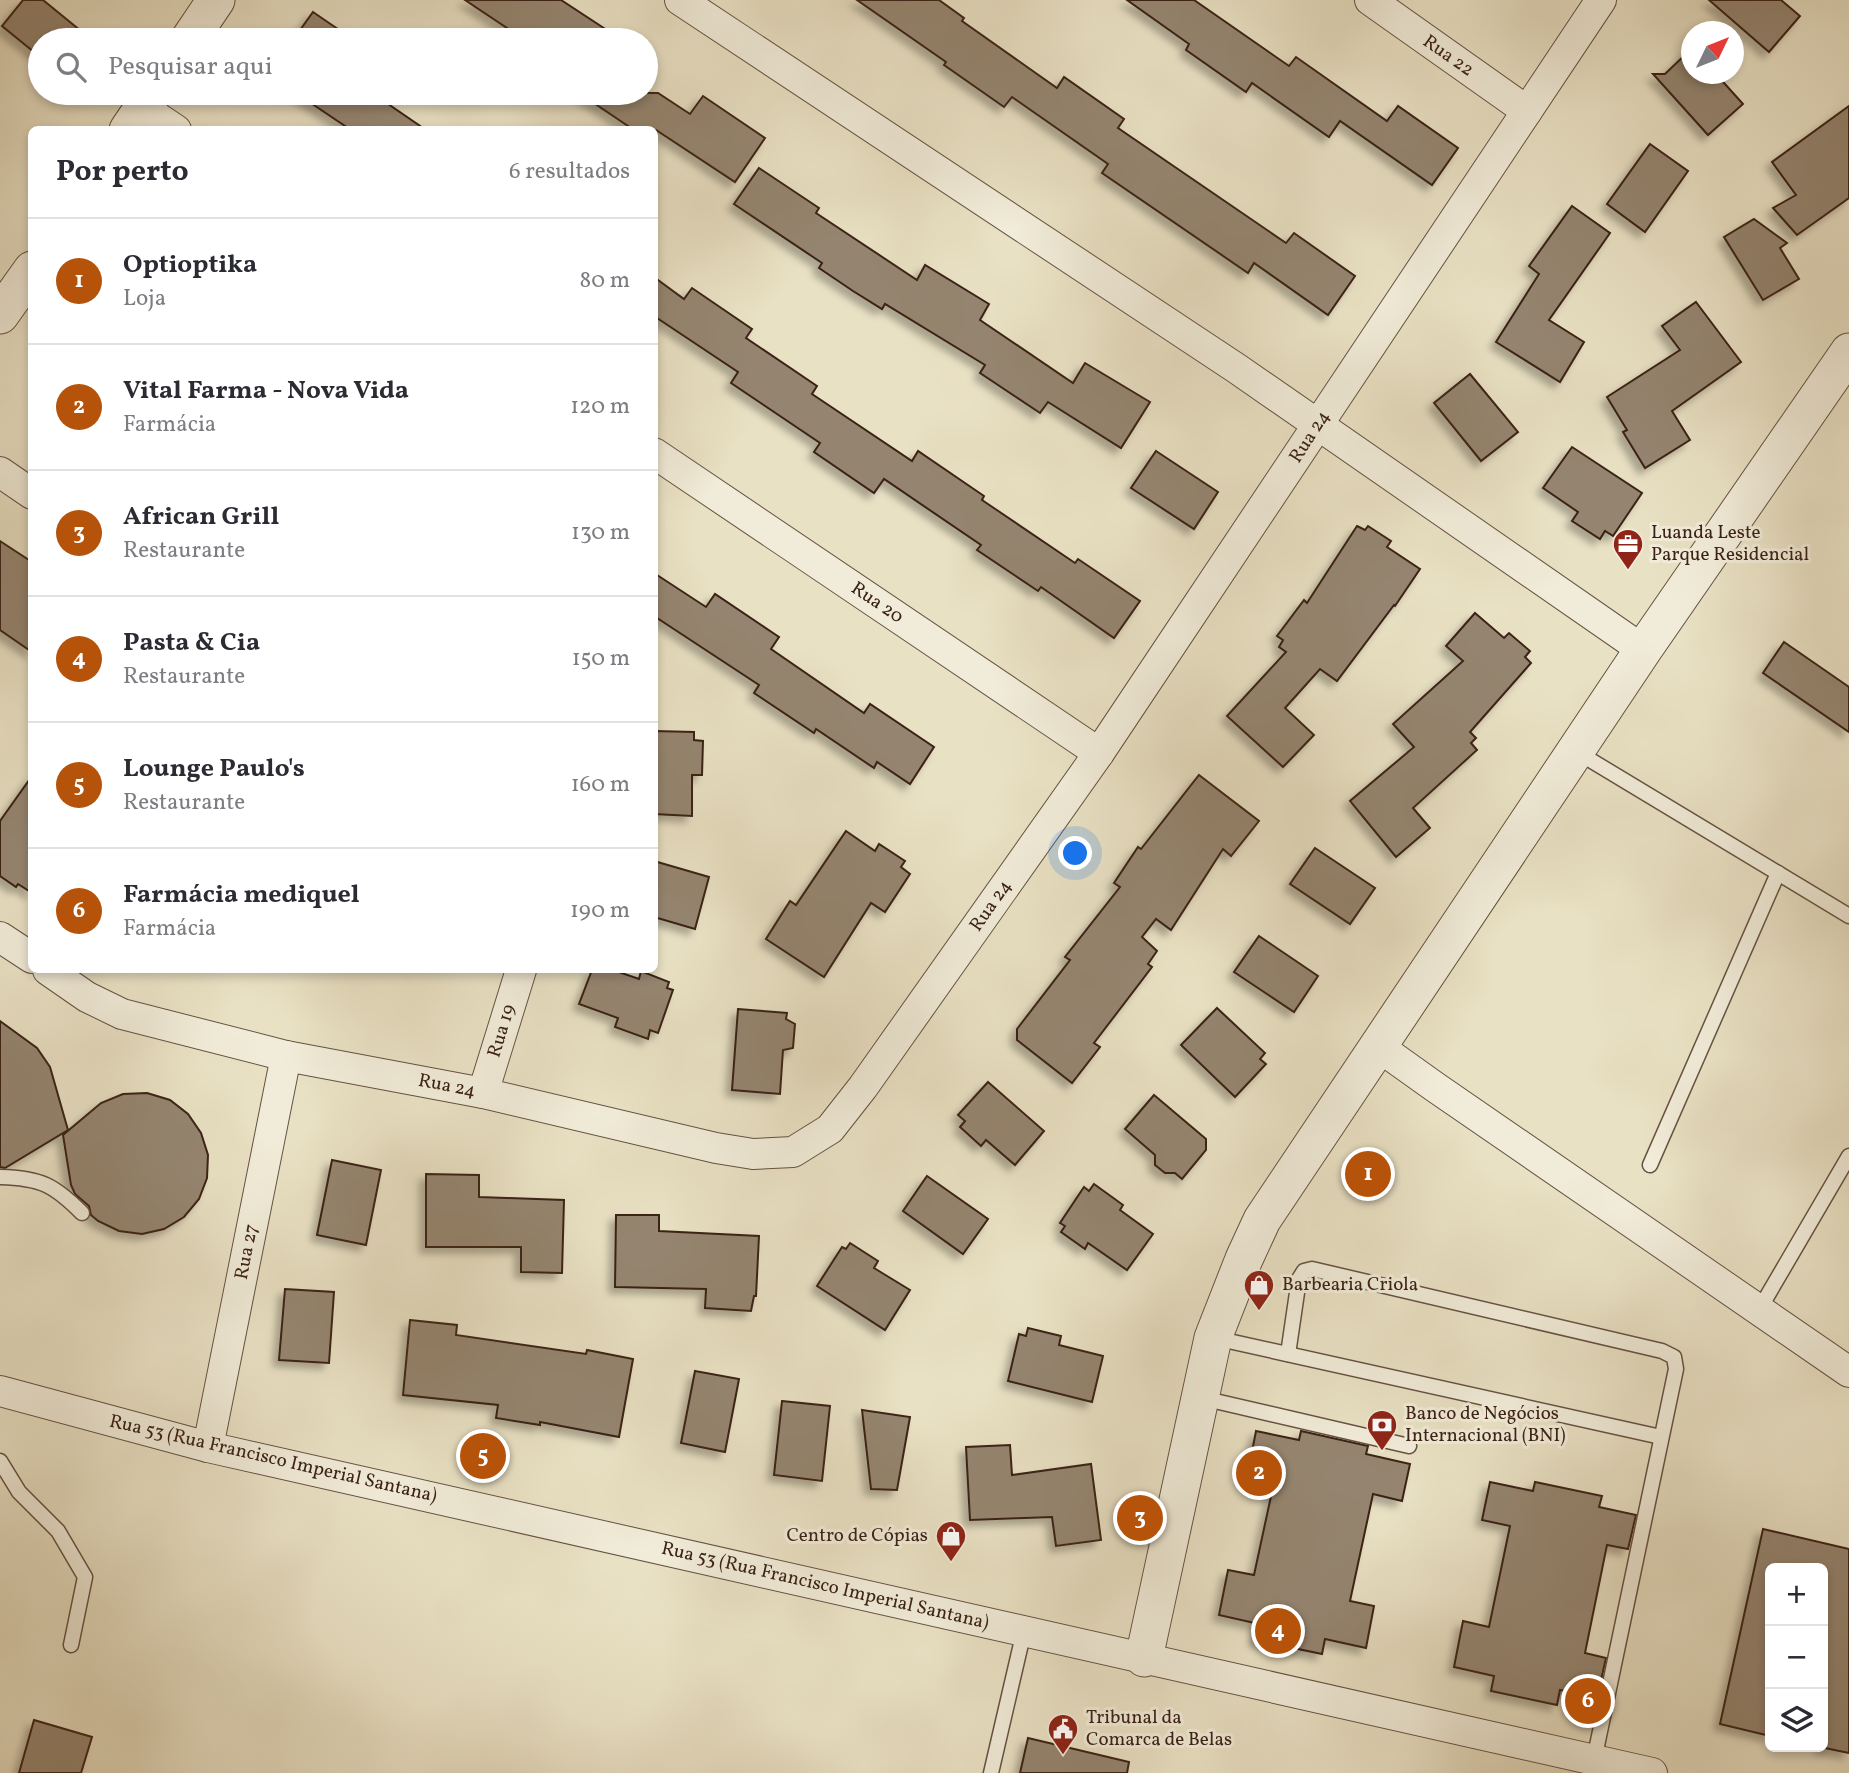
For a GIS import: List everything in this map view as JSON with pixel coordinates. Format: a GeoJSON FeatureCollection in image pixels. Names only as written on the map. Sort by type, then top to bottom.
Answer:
{"type":"FeatureCollection","features":[{"type":"Feature","properties":{"kind":"street"},"geometry":{"type":"LineString","coordinates":[[197,28],[216,0]]}},
{"type":"Feature","properties":{"kind":"street"},"geometry":{"type":"LineString","coordinates":[[680,0],[1236,368],[1643,650]]}},
{"type":"Feature","properties":{"kind":"street","name":"Rua 22"},"geometry":{"type":"LineString","coordinates":[[1370,0],[1527,111]]}},
{"type":"Feature","properties":{"kind":"street","name":"Rua 24"},"geometry":{"type":"LineString","coordinates":[[52,973],[87,997],[121,1014],[286,1056],[483,1093],[716,1148],[753,1154],[793,1152],[830,1129],[863,1087],[1099,753],[1601,0]]}},
{"type":"Feature","properties":{"kind":"street"},"geometry":{"type":"LineString","coordinates":[[142,110],[169,126]]}},
{"type":"Feature","properties":{"kind":"street"},"geometry":{"type":"LineString","coordinates":[[0,315],[28,276]]}},
{"type":"Feature","properties":{"kind":"street"},"geometry":{"type":"LineString","coordinates":[[1144,1658],[1213,1338],[1262,1220],[1643,650],[1849,352]]}},
{"type":"Feature","properties":{"kind":"street","name":"Rua 20"},"geometry":{"type":"LineString","coordinates":[[658,456],[1099,753]]}},
{"type":"Feature","properties":{"kind":"street"},"geometry":{"type":"LineString","coordinates":[[0,472],[28,491]]}},
{"type":"Feature","properties":{"kind":"street"},"geometry":{"type":"LineString","coordinates":[[0,937],[28,955]]}},
{"type":"Feature","properties":{"kind":"street","name":"Rua 19"},"geometry":{"type":"LineString","coordinates":[[483,1093],[520,973]]}},
{"type":"Feature","properties":{"kind":"street"},"geometry":{"type":"LineString","coordinates":[[1379,1047],[1849,1372]]}},
{"type":"Feature","properties":{"kind":"street","name":"Rua 27"},"geometry":{"type":"LineString","coordinates":[[208,1447],[286,1056]]}},
{"type":"Feature","properties":{"kind":"street","name":"Rua 53 (Rua Francisco Imperial Santana)"},"geometry":{"type":"LineString","coordinates":[[0,1391],[208,1447],[1652,1773]]}},
{"type":"Feature","properties":{"kind":"lane"},"geometry":{"type":"LineString","coordinates":[[1576,752],[1849,916]]}},
{"type":"Feature","properties":{"kind":"lane"},"geometry":{"type":"LineString","coordinates":[[1650,1165],[1778,873]]}},
{"type":"Feature","properties":{"kind":"lane"},"geometry":{"type":"LineString","coordinates":[[1759,1310],[1849,1156]]}},
{"type":"Feature","properties":{"kind":"lane"},"geometry":{"type":"LineString","coordinates":[[0,1177],[44,1183],[59,1191],[82,1213]]}},
{"type":"Feature","properties":{"kind":"lane"},"geometry":{"type":"LineString","coordinates":[[1288,1354],[1300,1279],[1304,1271],[1312,1269],[1669,1353],[1674,1357],[1676,1369],[1594,1760]]}},
{"type":"Feature","properties":{"kind":"lane"},"geometry":{"type":"LineString","coordinates":[[1213,1338],[1661,1437]]}},
{"type":"Feature","properties":{"kind":"lane"},"geometry":{"type":"LineString","coordinates":[[1201,1398],[1409,1447]]}},
{"type":"Feature","properties":{"kind":"lane"},"geometry":{"type":"LineString","coordinates":[[0,1461],[19,1492],[58,1531],[85,1577],[71,1645]]}},
{"type":"Feature","properties":{"kind":"lane"},"geometry":{"type":"LineString","coordinates":[[991,1773],[1024,1631]]}},
{"type":"Feature","properties":{"kind":"building"},"geometry":{"type":"Polygon","coordinates":[[[23,0],[43,0],[77,28],[28,28],[28,47],[2,26],[23,0]]]}},
{"type":"Feature","properties":{"kind":"building"},"geometry":{"type":"Polygon","coordinates":[[[465,0],[561,0],[604,28],[507,28],[465,0]]]}},
{"type":"Feature","properties":{"kind":"building"},"geometry":{"type":"Polygon","coordinates":[[[857,0],[939,0],[964,18],[962,21],[1057,88],[1064,77],[1124,119],[1118,128],[1286,243],[1294,233],[1355,276],[1328,315],[1254,263],[1248,273],[1102,173],[1108,164],[1012,97],[1004,107],[944,65],[946,62],[857,0]]]}},
{"type":"Feature","properties":{"kind":"building"},"geometry":{"type":"Polygon","coordinates":[[[1127,0],[1194,0],[1289,66],[1296,57],[1387,121],[1398,106],[1458,148],[1432,185],[1340,121],[1329,137],[1252,83],[1246,92],[1186,50],[1189,44],[1127,0]]]}},
{"type":"Feature","properties":{"kind":"building"},"geometry":{"type":"Polygon","coordinates":[[[1709,0],[1781,0],[1800,16],[1769,52],[1744,30],[1744,21],[1733,21],[1709,0]]]}},
{"type":"Feature","properties":{"kind":"building"},"geometry":{"type":"Polygon","coordinates":[[[313,12],[336,28],[302,28],[313,12]]]}},
{"type":"Feature","properties":{"kind":"building"},"geometry":{"type":"Polygon","coordinates":[[[1681,59],[1681,84],[1725,84],[1743,104],[1708,135],[1653,74],[1665,74],[1681,59]]]}},
{"type":"Feature","properties":{"kind":"building"},"geometry":{"type":"Polygon","coordinates":[[[658,93],[690,114],[703,96],[765,138],[735,182],[658,131],[658,126],[628,126],[597,105],[658,105],[658,93]]]}},
{"type":"Feature","properties":{"kind":"building"},"geometry":{"type":"Polygon","coordinates":[[[314,105],[390,105],[420,126],[345,126],[314,105]]]}},
{"type":"Feature","properties":{"kind":"building"},"geometry":{"type":"Polygon","coordinates":[[[1849,106],[1849,198],[1797,235],[1773,208],[1796,195],[1772,162],[1849,106]]]}},
{"type":"Feature","properties":{"kind":"building"},"geometry":{"type":"Polygon","coordinates":[[[1650,144],[1688,171],[1645,232],[1607,204],[1650,144]]]}},
{"type":"Feature","properties":{"kind":"building"},"geometry":{"type":"Polygon","coordinates":[[[759,168],[819,208],[816,213],[917,280],[925,265],[989,304],[980,320],[1073,383],[1085,363],[1150,402],[1121,448],[1048,402],[1040,413],[980,373],[985,365],[885,304],[882,309],[853,291],[819,268],[822,263],[734,204],[759,168]]]}},
{"type":"Feature","properties":{"kind":"building"},"geometry":{"type":"Polygon","coordinates":[[[1572,206],[1610,233],[1549,320],[1584,342],[1560,382],[1496,342],[1539,274],[1529,266],[1572,206]]]}},
{"type":"Feature","properties":{"kind":"building"},"geometry":{"type":"Polygon","coordinates":[[[1754,219],[1787,243],[1780,248],[1799,279],[1763,300],[1724,237],[1754,219]]]}},
{"type":"Feature","properties":{"kind":"building"},"geometry":{"type":"Polygon","coordinates":[[[658,280],[684,299],[692,288],[752,329],[746,338],[817,386],[812,394],[912,461],[918,451],[984,496],[982,500],[1075,563],[1078,559],[1140,601],[1114,638],[1041,587],[1038,591],[977,550],[981,545],[884,479],[874,493],[814,452],[820,443],[731,383],[738,372],[658,319],[658,280]]]}},
{"type":"Feature","properties":{"kind":"building"},"geometry":{"type":"Polygon","coordinates":[[[1696,302],[1741,362],[1672,411],[1690,440],[1645,468],[1623,432],[1627,430],[1607,397],[1680,350],[1662,326],[1696,302]]]}},
{"type":"Feature","properties":{"kind":"building"},"geometry":{"type":"Polygon","coordinates":[[[1470,374],[1518,432],[1481,461],[1434,403],[1470,374]]]}},
{"type":"Feature","properties":{"kind":"building"},"geometry":{"type":"Polygon","coordinates":[[[1572,447],[1642,493],[1613,536],[1605,531],[1600,539],[1572,521],[1578,512],[1543,488],[1572,447]]]}},
{"type":"Feature","properties":{"kind":"building"},"geometry":{"type":"Polygon","coordinates":[[[1156,451],[1218,492],[1194,529],[1131,488],[1156,451]]]}},
{"type":"Feature","properties":{"kind":"building"},"geometry":{"type":"Polygon","coordinates":[[[1357,526],[1365,530],[1368,526],[1391,541],[1387,547],[1420,569],[1337,681],[1320,669],[1285,708],[1314,735],[1283,767],[1227,716],[1286,652],[1279,647],[1283,640],[1277,636],[1304,600],[1307,603],[1357,526]]]}},
{"type":"Feature","properties":{"kind":"building"},"geometry":{"type":"Polygon","coordinates":[[[0,541],[28,559],[28,649],[0,630],[0,541]]]}},
{"type":"Feature","properties":{"kind":"building"},"geometry":{"type":"Polygon","coordinates":[[[658,576],[706,607],[715,594],[779,637],[771,649],[864,713],[870,704],[934,747],[910,784],[877,762],[874,768],[816,729],[814,733],[754,693],[759,685],[658,619],[658,576]]]}},
{"type":"Feature","properties":{"kind":"building"},"geometry":{"type":"Polygon","coordinates":[[[1475,613],[1504,638],[1509,633],[1530,651],[1525,657],[1531,663],[1470,732],[1476,738],[1471,743],[1477,750],[1413,808],[1430,828],[1396,857],[1350,801],[1414,747],[1393,724],[1463,661],[1446,646],[1475,613]]]}},
{"type":"Feature","properties":{"kind":"building"},"geometry":{"type":"Polygon","coordinates":[[[1784,642],[1849,687],[1849,732],[1763,673],[1784,642]]]}},
{"type":"Feature","properties":{"kind":"building"},"geometry":{"type":"Polygon","coordinates":[[[658,731],[694,732],[694,740],[703,741],[702,775],[692,775],[692,816],[658,814],[658,731]]]}},
{"type":"Feature","properties":{"kind":"building"},"geometry":{"type":"Polygon","coordinates":[[[1199,775],[1259,821],[1231,856],[1223,849],[1171,930],[1156,919],[1142,937],[1157,951],[1148,964],[1152,967],[1094,1043],[1100,1047],[1072,1083],[1017,1040],[1017,1029],[1070,960],[1065,957],[1120,887],[1114,883],[1138,847],[1141,849],[1199,775]]]}},
{"type":"Feature","properties":{"kind":"building"},"geometry":{"type":"Polygon","coordinates":[[[28,782],[28,890],[18,884],[16,887],[0,876],[0,821],[28,782]]]}},
{"type":"Feature","properties":{"kind":"building"},"geometry":{"type":"Polygon","coordinates":[[[846,831],[875,851],[879,844],[905,861],[901,867],[910,874],[885,912],[871,903],[824,977],[766,939],[790,901],[796,905],[846,831]]]}},
{"type":"Feature","properties":{"kind":"building"},"geometry":{"type":"Polygon","coordinates":[[[1315,848],[1375,888],[1350,924],[1290,884],[1315,848]]]}},
{"type":"Feature","properties":{"kind":"building"},"geometry":{"type":"Polygon","coordinates":[[[658,862],[709,877],[695,929],[658,918],[658,862]]]}},
{"type":"Feature","properties":{"kind":"building"},"geometry":{"type":"Polygon","coordinates":[[[1259,936],[1318,976],[1294,1012],[1234,972],[1259,936]]]}},
{"type":"Feature","properties":{"kind":"building"},"geometry":{"type":"Polygon","coordinates":[[[591,973],[622,973],[639,979],[640,973],[646,973],[669,982],[667,988],[673,990],[658,1033],[650,1030],[648,1039],[615,1027],[618,1018],[579,1004],[591,973]]]}},
{"type":"Feature","properties":{"kind":"building"},"geometry":{"type":"Polygon","coordinates":[[[1217,1008],[1265,1053],[1260,1059],[1266,1064],[1235,1097],[1181,1045],[1217,1008]]]}},
{"type":"Feature","properties":{"kind":"building"},"geometry":{"type":"Polygon","coordinates":[[[738,1009],[787,1013],[786,1019],[795,1024],[793,1048],[783,1050],[780,1094],[732,1090],[738,1009]]]}},
{"type":"Feature","properties":{"kind":"building"},"geometry":{"type":"Polygon","coordinates":[[[0,1021],[37,1048],[50,1067],[68,1130],[5,1168],[0,1167],[0,1021]]]}},
{"type":"Feature","properties":{"kind":"building"},"geometry":{"type":"Polygon","coordinates":[[[988,1082],[1044,1131],[1015,1165],[986,1140],[981,1146],[960,1127],[965,1121],[958,1115],[988,1082]]]}},
{"type":"Feature","properties":{"kind":"building"},"geometry":{"type":"Polygon","coordinates":[[[147,1093],[170,1100],[188,1114],[201,1133],[208,1155],[207,1178],[199,1199],[184,1217],[164,1229],[142,1234],[119,1231],[91,1215],[89,1206],[75,1194],[71,1185],[63,1135],[101,1103],[123,1094],[147,1093]]]}},
{"type":"Feature","properties":{"kind":"building"},"geometry":{"type":"Polygon","coordinates":[[[1154,1095],[1206,1139],[1206,1150],[1182,1179],[1175,1173],[1165,1173],[1155,1165],[1155,1155],[1125,1129],[1154,1095]]]}},
{"type":"Feature","properties":{"kind":"building"},"geometry":{"type":"Polygon","coordinates":[[[332,1160],[381,1170],[366,1245],[317,1235],[332,1160]]]}},
{"type":"Feature","properties":{"kind":"building"},"geometry":{"type":"Polygon","coordinates":[[[426,1174],[479,1175],[479,1197],[564,1200],[562,1273],[521,1272],[521,1247],[426,1247],[426,1174]]]}},
{"type":"Feature","properties":{"kind":"building"},"geometry":{"type":"Polygon","coordinates":[[[927,1176],[988,1219],[963,1254],[903,1211],[927,1176]]]}},
{"type":"Feature","properties":{"kind":"building"},"geometry":{"type":"Polygon","coordinates":[[[1094,1184],[1123,1205],[1120,1210],[1153,1234],[1127,1270],[1088,1243],[1085,1249],[1061,1232],[1065,1226],[1060,1223],[1084,1187],[1089,1191],[1094,1184]]]}},
{"type":"Feature","properties":{"kind":"building"},"geometry":{"type":"Polygon","coordinates":[[[616,1215],[659,1215],[659,1231],[759,1236],[756,1296],[751,1311],[705,1308],[706,1289],[615,1287],[616,1215]]]}},
{"type":"Feature","properties":{"kind":"building"},"geometry":{"type":"Polygon","coordinates":[[[850,1243],[878,1261],[874,1268],[910,1290],[885,1330],[817,1286],[842,1247],[846,1249],[850,1243]]]}},
{"type":"Feature","properties":{"kind":"building"},"geometry":{"type":"Polygon","coordinates":[[[285,1289],[334,1292],[329,1363],[279,1360],[285,1289]]]}},
{"type":"Feature","properties":{"kind":"building"},"geometry":{"type":"Polygon","coordinates":[[[410,1320],[457,1325],[456,1335],[586,1354],[587,1350],[633,1359],[619,1437],[540,1422],[540,1425],[496,1418],[498,1405],[403,1395],[410,1320]]]}},
{"type":"Feature","properties":{"kind":"building"},"geometry":{"type":"Polygon","coordinates":[[[1028,1328],[1061,1336],[1059,1345],[1103,1356],[1092,1402],[1008,1381],[1019,1334],[1026,1336],[1028,1328]]]}},
{"type":"Feature","properties":{"kind":"building"},"geometry":{"type":"Polygon","coordinates":[[[695,1371],[739,1379],[725,1452],[681,1443],[695,1371]]]}},
{"type":"Feature","properties":{"kind":"building"},"geometry":{"type":"Polygon","coordinates":[[[782,1401],[830,1406],[822,1481],[774,1475],[782,1401]]]}},
{"type":"Feature","properties":{"kind":"building"},"geometry":{"type":"Polygon","coordinates":[[[862,1410],[910,1417],[897,1490],[871,1489],[862,1410]]]}},
{"type":"Feature","properties":{"kind":"building"},"geometry":{"type":"Polygon","coordinates":[[[1256,1431],[1299,1440],[1301,1431],[1368,1446],[1366,1454],[1410,1464],[1402,1501],[1373,1494],[1350,1601],[1374,1606],[1366,1648],[1325,1639],[1322,1654],[1255,1640],[1259,1624],[1219,1615],[1228,1570],[1254,1575],[1276,1473],[1249,1467],[1256,1431]]]}},
{"type":"Feature","properties":{"kind":"building"},"geometry":{"type":"Polygon","coordinates":[[[1010,1445],[1012,1475],[1091,1464],[1101,1540],[1056,1546],[1052,1517],[970,1520],[966,1447],[1010,1445]]]}},
{"type":"Feature","properties":{"kind":"building"},"geometry":{"type":"Polygon","coordinates":[[[1490,1482],[1533,1491],[1535,1482],[1602,1496],[1599,1507],[1636,1515],[1628,1549],[1607,1545],[1585,1653],[1606,1658],[1597,1698],[1560,1690],[1557,1705],[1491,1691],[1494,1676],[1454,1667],[1463,1621],[1489,1627],[1510,1526],[1482,1520],[1490,1482]]]}},
{"type":"Feature","properties":{"kind":"building"},"geometry":{"type":"Polygon","coordinates":[[[1763,1529],[1849,1549],[1849,1753],[1828,1749],[1828,1563],[1765,1563],[1765,1735],[1720,1724],[1763,1529]]]}},
{"type":"Feature","properties":{"kind":"building"},"geometry":{"type":"Polygon","coordinates":[[[34,1720],[92,1737],[81,1773],[19,1773],[34,1720]]]}},
{"type":"Feature","properties":{"kind":"building","name":"Tribunal da Comarca de Belas"},"geometry":{"type":"Polygon","coordinates":[[[1028,1738],[1129,1762],[1127,1773],[1020,1773],[1028,1738]]]}},
{"type":"Feature","properties":{"kind":"place","name":"Luanda Leste Parque Residencial"},"geometry":{"type":"Point","coordinates":[1628,571]}},
{"type":"Feature","properties":{"kind":"place","name":"Optioptika"},"geometry":{"type":"Point","coordinates":[1368,1174]}},
{"type":"Feature","properties":{"kind":"place","name":"Barbearia Criola"},"geometry":{"type":"Point","coordinates":[1259,1312]}},
{"type":"Feature","properties":{"kind":"place","name":"Banco de Negócios Internacional (BNI)"},"geometry":{"type":"Point","coordinates":[1382,1452]}},
{"type":"Feature","properties":{"kind":"place","name":"Lounge Paulo's"},"geometry":{"type":"Point","coordinates":[483,1456]}},
{"type":"Feature","properties":{"kind":"place","name":"Vital Farma - Nova Vida"},"geometry":{"type":"Point","coordinates":[1259,1473]}},
{"type":"Feature","properties":{"kind":"place","name":"African Grill"},"geometry":{"type":"Point","coordinates":[1140,1518]}},
{"type":"Feature","properties":{"kind":"place","name":"Centro de Cópias"},"geometry":{"type":"Point","coordinates":[951,1563]}},
{"type":"Feature","properties":{"kind":"place","name":"Pasta & Cia"},"geometry":{"type":"Point","coordinates":[1278,1631]}},
{"type":"Feature","properties":{"kind":"place","name":"Farmácia mediquel"},"geometry":{"type":"Point","coordinates":[1588,1701]}},
{"type":"Feature","properties":{"kind":"place","name":"Tribunal da Comarca de Belas"},"geometry":{"type":"Point","coordinates":[1063,1756]}}]}
